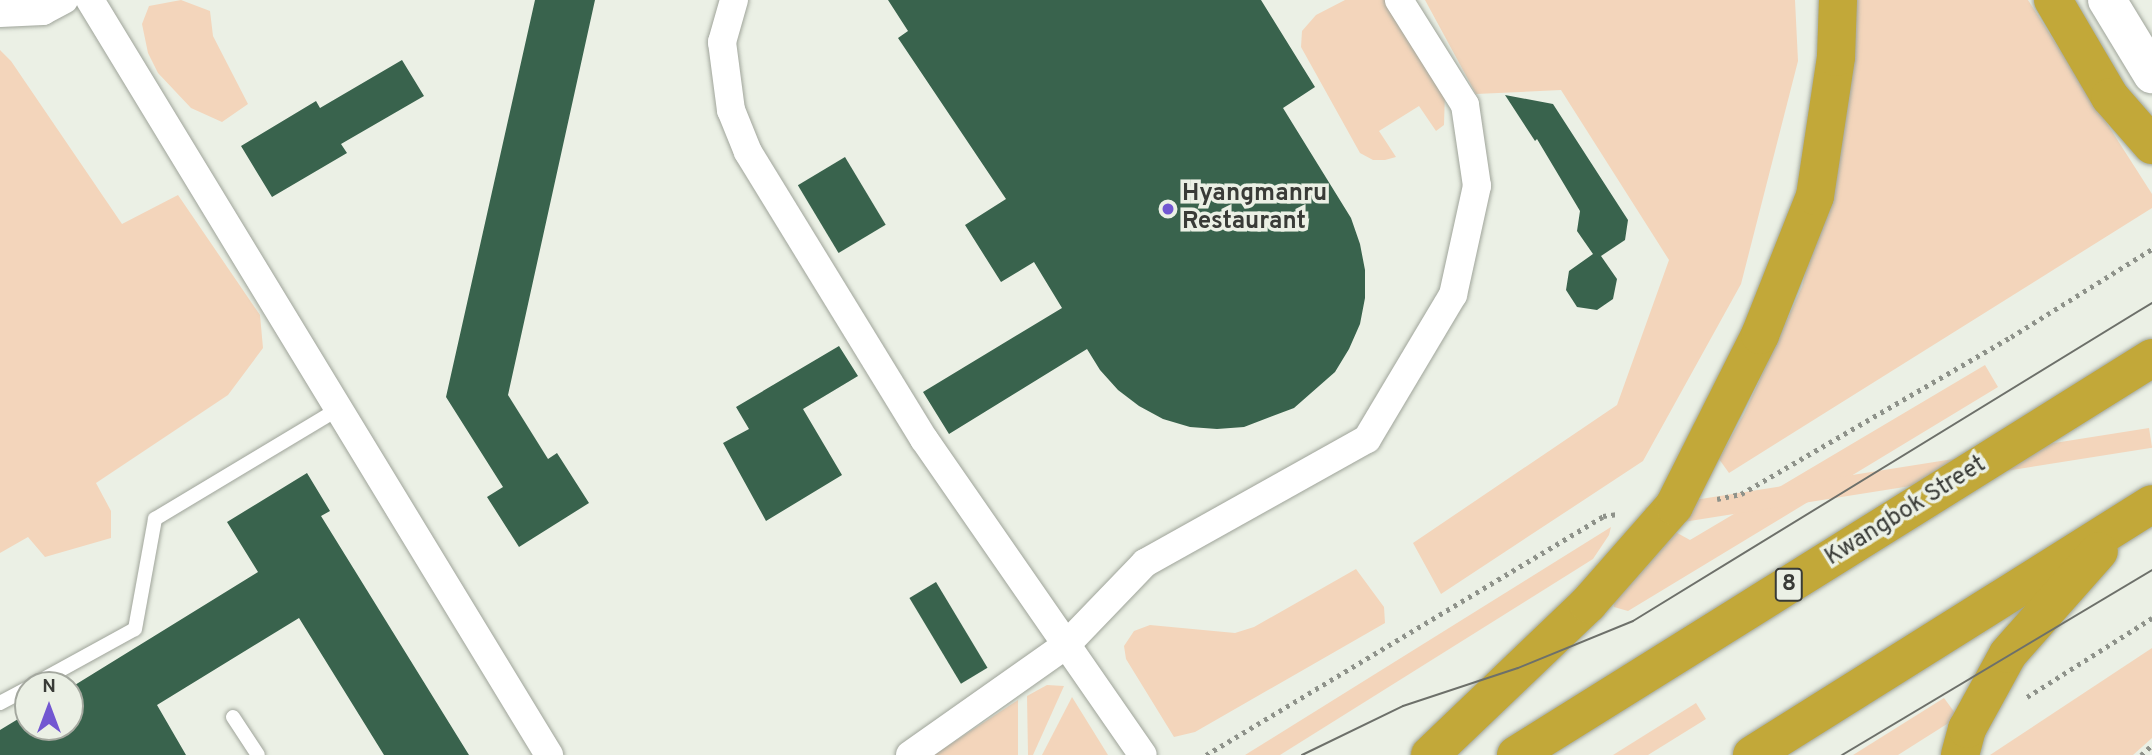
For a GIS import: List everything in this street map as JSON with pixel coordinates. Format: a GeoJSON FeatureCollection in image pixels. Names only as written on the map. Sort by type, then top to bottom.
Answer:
{"type":"FeatureCollection","features":[{"type":"Feature","properties":{"kind":"highway"},"geometry":{"type":"LineString","coordinates":[[1430,755],[1588,604],[1674,506],[1760,335],[1815,196],[1836,57],[1838,0]]}},
{"type":"Feature","properties":{"kind":"highway"},"geometry":{"type":"LineString","coordinates":[[2053,0],[2110,97],[2152,145]]}},
{"type":"Feature","properties":{"kind":"highway","name":"Kwangbok Street"},"geometry":{"type":"LineString","coordinates":[[1516,755],[2152,358]]}},
{"type":"Feature","properties":{"kind":"highway"},"geometry":{"type":"LineString","coordinates":[[1752,755],[2140,512]]}},
{"type":"Feature","properties":{"kind":"highway"},"geometry":{"type":"LineString","coordinates":[[1960,755],[1967,729],[2008,654],[2140,512]]}},
{"type":"Feature","properties":{"kind":"street"},"geometry":{"type":"LineString","coordinates":[[0,13],[43,11],[64,0]]}},
{"type":"Feature","properties":{"kind":"street"},"geometry":{"type":"LineString","coordinates":[[90,0],[549,755]]}},
{"type":"Feature","properties":{"kind":"street"},"geometry":{"type":"LineString","coordinates":[[734,0],[722,42],[731,110],[748,152],[924,439],[1143,755]]}},
{"type":"Feature","properties":{"kind":"street"},"geometry":{"type":"LineString","coordinates":[[910,755],[1066,645],[1145,563],[1367,439],[1453,295],[1477,186],[1465,105],[1399,0]]}},
{"type":"Feature","properties":{"kind":"street"},"geometry":{"type":"LineString","coordinates":[[2107,0],[2152,74]]}},
{"type":"Feature","properties":{"kind":"lane"},"geometry":{"type":"LineString","coordinates":[[58,671],[135,629],[155,519],[338,409]]}},
{"type":"Feature","properties":{"kind":"lane"},"geometry":{"type":"LineString","coordinates":[[233,717],[258,755]]}},
{"type":"Feature","properties":{"kind":"path"},"geometry":{"type":"LineString","coordinates":[[2011,337],[2152,249]]}},
{"type":"Feature","properties":{"kind":"path"},"geometry":{"type":"LineString","coordinates":[[2024,699],[2152,618]]}},
{"type":"Feature","properties":{"kind":"path"},"geometry":{"type":"LineString","coordinates":[[2141,755],[2152,745]]}},
{"type":"Feature","properties":{"kind":"shaded area"},"geometry":{"type":"Polygon","coordinates":[[[181,0],[210,11],[213,36],[248,104],[222,122],[191,108],[158,73],[148,53],[142,24],[149,6],[181,0]]]}},
{"type":"Feature","properties":{"kind":"shaded area"},"geometry":{"type":"Polygon","coordinates":[[[1345,0],[1388,0],[1445,92],[1444,125],[1436,131],[1419,106],[1379,131],[1396,157],[1373,160],[1360,153],[1301,47],[1302,31],[1316,15],[1345,0]]]}},
{"type":"Feature","properties":{"kind":"shaded area"},"geometry":{"type":"Polygon","coordinates":[[[1425,0],[1795,0],[1798,61],[1741,284],[1643,461],[1441,594],[1413,543],[1617,405],[1669,260],[1561,90],[1476,94],[1425,0]]]}},
{"type":"Feature","properties":{"kind":"shaded area"},"geometry":{"type":"Polygon","coordinates":[[[1855,0],[2028,0],[2152,194],[2152,208],[1729,473],[1719,459],[1744,414],[1802,287],[1836,148],[1855,0]]]}},
{"type":"Feature","properties":{"kind":"shaded area"},"geometry":{"type":"Polygon","coordinates":[[[0,50],[11,61],[122,224],[178,195],[260,315],[263,348],[228,395],[96,483],[111,511],[111,538],[45,557],[28,537],[0,553],[0,50]]]}},
{"type":"Feature","properties":{"kind":"shaded area"},"geometry":{"type":"Polygon","coordinates":[[[1985,365],[1998,387],[1628,611],[1614,607],[1613,595],[1670,529],[1690,540],[1985,365]]]}},
{"type":"Feature","properties":{"kind":"shaded area"},"geometry":{"type":"Polygon","coordinates":[[[2149,428],[2152,448],[1648,528],[1645,508],[2149,428]]]}},
{"type":"Feature","properties":{"kind":"shaded area"},"geometry":{"type":"Polygon","coordinates":[[[1611,527],[1609,535],[1593,559],[1280,755],[1245,755],[1611,527]]]}},
{"type":"Feature","properties":{"kind":"shaded area"},"geometry":{"type":"Polygon","coordinates":[[[1356,569],[1384,607],[1385,623],[1195,732],[1174,737],[1126,659],[1124,646],[1134,631],[1150,625],[1235,633],[1254,627],[1356,569]]]}},
{"type":"Feature","properties":{"kind":"shaded area"},"geometry":{"type":"Polygon","coordinates":[[[2152,648],[2152,738],[2133,755],[1990,755],[2152,648]]]}},
{"type":"Feature","properties":{"kind":"shaded area"},"geometry":{"type":"Polygon","coordinates":[[[1047,685],[1064,686],[1033,755],[1028,755],[1027,696],[1047,685]]]}},
{"type":"Feature","properties":{"kind":"shaded area"},"geometry":{"type":"Polygon","coordinates":[[[1072,697],[1108,755],[1042,755],[1072,697]]]}},
{"type":"Feature","properties":{"kind":"shaded area"},"geometry":{"type":"Polygon","coordinates":[[[1944,698],[1958,717],[1898,755],[1853,755],[1944,698]]]}},
{"type":"Feature","properties":{"kind":"shaded area"},"geometry":{"type":"Polygon","coordinates":[[[1018,700],[1018,755],[934,755],[1018,700]]]}},
{"type":"Feature","properties":{"kind":"shaded area"},"geometry":{"type":"Polygon","coordinates":[[[1696,703],[1706,719],[1648,755],[1613,755],[1696,703]]]}},
{"type":"Feature","properties":{"kind":"building"},"geometry":{"type":"Polygon","coordinates":[[[535,0],[595,0],[508,395],[548,459],[557,453],[589,503],[519,547],[487,497],[503,487],[446,397],[535,0]]]}},
{"type":"Feature","properties":{"kind":"building","name":"Hyangmanru Restaurant"},"geometry":{"type":"Polygon","coordinates":[[[888,0],[1261,0],[1315,87],[1283,108],[1351,218],[1360,244],[1365,270],[1365,298],[1360,324],[1335,372],[1294,408],[1244,427],[1190,427],[1163,419],[1139,406],[1118,390],[1100,370],[1087,349],[949,434],[923,392],[1062,308],[1034,262],[1001,282],[965,225],[1006,199],[898,38],[908,31],[888,0]]]}},
{"type":"Feature","properties":{"kind":"building"},"geometry":{"type":"Polygon","coordinates":[[[402,60],[424,96],[341,144],[347,153],[272,197],[241,146],[316,101],[320,108],[402,60]]]}},
{"type":"Feature","properties":{"kind":"building"},"geometry":{"type":"Polygon","coordinates":[[[1505,95],[1553,104],[1628,220],[1625,240],[1601,256],[1617,279],[1613,299],[1597,310],[1577,307],[1566,290],[1569,271],[1593,254],[1577,231],[1580,211],[1537,139],[1535,141],[1505,95]]]}},
{"type":"Feature","properties":{"kind":"building"},"geometry":{"type":"Polygon","coordinates":[[[845,157],[886,225],[839,253],[798,185],[845,157]]]}},
{"type":"Feature","properties":{"kind":"building"},"geometry":{"type":"Polygon","coordinates":[[[839,346],[858,376],[803,409],[842,475],[766,521],[723,443],[749,429],[736,407],[839,346]]]}},
{"type":"Feature","properties":{"kind":"building"},"geometry":{"type":"Polygon","coordinates":[[[307,473],[330,511],[321,516],[469,755],[384,755],[299,618],[157,705],[186,755],[0,755],[0,730],[14,722],[14,741],[84,741],[84,679],[258,572],[227,522],[307,473]]]}},
{"type":"Feature","properties":{"kind":"building"},"geometry":{"type":"Polygon","coordinates":[[[936,582],[988,668],[961,684],[909,598],[936,582]]]}},
{"type":"Feature","properties":{"kind":"tram line"},"geometry":{"type":"LineString","coordinates":[[1302,755],[1403,706],[1518,668],[1633,621],[2152,303]]}},
{"type":"Feature","properties":{"kind":"tram line"},"geometry":{"type":"LineString","coordinates":[[1842,755],[2152,570]]}},
{"type":"Feature","properties":{"kind":"place","name":"Hyangmanru Restaurant"},"geometry":{"type":"Point","coordinates":[1168,209]}}]}
